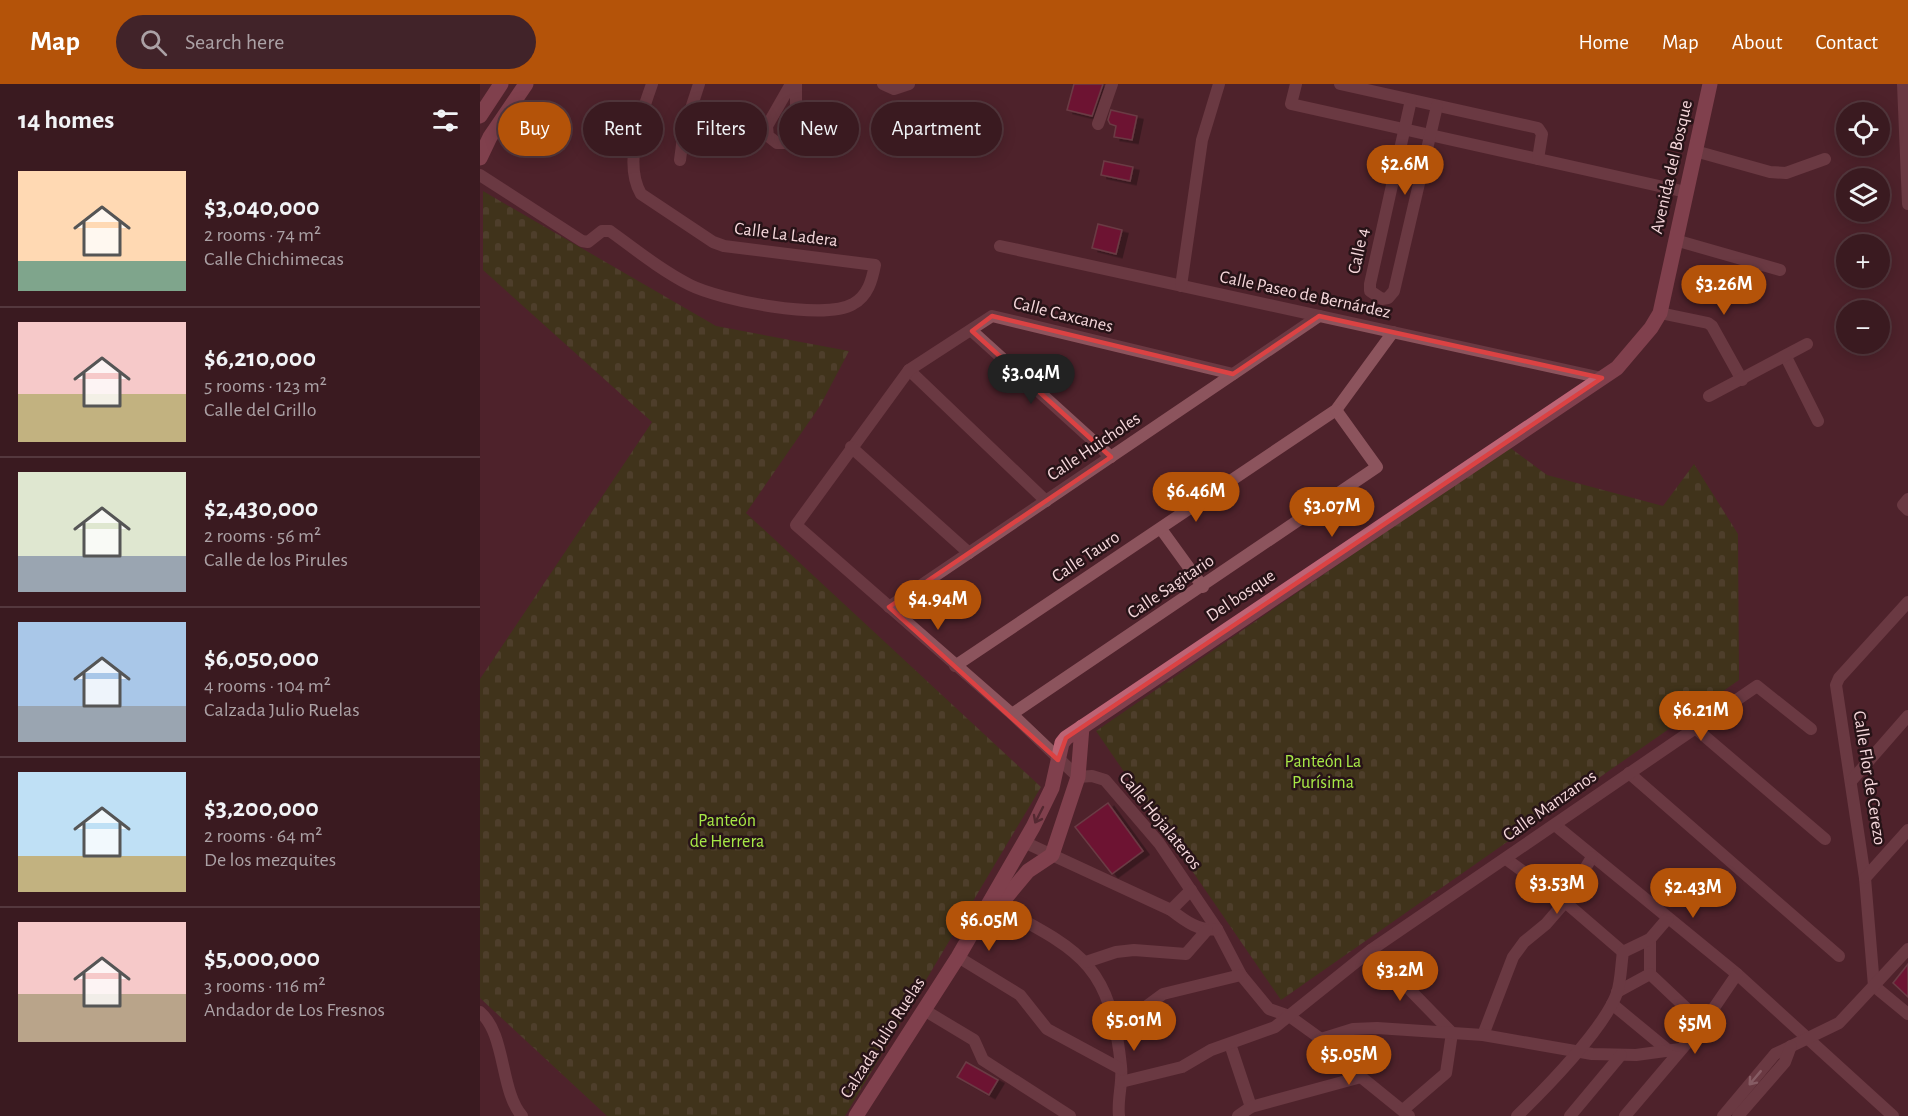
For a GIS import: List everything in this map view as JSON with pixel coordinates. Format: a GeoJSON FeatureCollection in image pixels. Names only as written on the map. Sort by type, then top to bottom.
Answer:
{"type":"FeatureCollection","features":[{"type":"Feature","properties":{"kind":"main road"},"geometry":{"type":"LineString","coordinates":[[480,116],[501,84]]}},
{"type":"Feature","properties":{"kind":"main road"},"geometry":{"type":"LineString","coordinates":[[480,158],[489,137],[526,84]]}},
{"type":"Feature","properties":{"kind":"main road","name":"Avenida del Bosque"},"geometry":{"type":"LineString","coordinates":[[1602,378],[1617,369],[1651,328],[1660,313],[1710,84]]}},
{"type":"Feature","properties":{"kind":"main road","name":"Del bosque"},"geometry":{"type":"LineString","coordinates":[[1058,760],[1066,738],[1602,378]]}},
{"type":"Feature","properties":{"kind":"main road"},"geometry":{"type":"LineString","coordinates":[[1052,855],[1078,777],[1082,727]]}},
{"type":"Feature","properties":{"kind":"main road","name":"Calzada Julio Ruelas"},"geometry":{"type":"LineString","coordinates":[[863,1115],[993,904],[1052,788],[1058,760]]}},
{"type":"Feature","properties":{"kind":"main road","name":"Calzada Julio Ruelas"},"geometry":{"type":"LineString","coordinates":[[993,904],[1028,871],[1052,855]]}},
{"type":"Feature","properties":{"kind":"street","name":"Calle La Ladera"},"geometry":{"type":"LineString","coordinates":[[480,175],[582,241],[588,242],[602,231],[610,231],[657,266],[692,286],[731,299],[817,310],[853,305],[871,285],[875,265],[724,246],[713,242],[640,194],[635,184],[635,144],[652,84]]}},
{"type":"Feature","properties":{"kind":"street"},"geometry":{"type":"LineString","coordinates":[[680,160],[684,130],[699,84]]}},
{"type":"Feature","properties":{"kind":"street"},"geometry":{"type":"LineString","coordinates":[[791,84],[766,131],[768,136],[777,143],[788,143],[796,135],[796,84]]}},
{"type":"Feature","properties":{"kind":"street"},"geometry":{"type":"LineString","coordinates":[[883,84],[894,89],[909,84]]}},
{"type":"Feature","properties":{"kind":"street"},"geometry":{"type":"LineString","coordinates":[[1098,124],[1112,84]]}},
{"type":"Feature","properties":{"kind":"street"},"geometry":{"type":"LineString","coordinates":[[1181,286],[1202,140],[1219,84]]}},
{"type":"Feature","properties":{"kind":"street"},"geometry":{"type":"LineString","coordinates":[[1296,84],[1291,104],[1686,192]]}},
{"type":"Feature","properties":{"kind":"street"},"geometry":{"type":"LineString","coordinates":[[1340,84],[1538,128],[1542,134],[1538,159]]}},
{"type":"Feature","properties":{"kind":"street"},"geometry":{"type":"LineString","coordinates":[[1903,84],[1908,204]]}},
{"type":"Feature","properties":{"kind":"street","name":"Calle 4"},"geometry":{"type":"LineString","coordinates":[[1411,100],[1370,284],[1370,291],[1382,299],[1388,298],[1394,291],[1430,135]]}},
{"type":"Feature","properties":{"kind":"street"},"geometry":{"type":"LineString","coordinates":[[1430,135],[1437,106]]}},
{"type":"Feature","properties":{"kind":"street"},"geometry":{"type":"LineString","coordinates":[[1695,151],[1770,172],[1786,173],[1825,159]]}},
{"type":"Feature","properties":{"kind":"street"},"geometry":{"type":"LineString","coordinates":[[1675,240],[1780,270]]}},
{"type":"Feature","properties":{"kind":"street","name":"Calle Paseo de Bernárdez"},"geometry":{"type":"LineString","coordinates":[[1000,246],[1602,378]]}},
{"type":"Feature","properties":{"kind":"street"},"geometry":{"type":"LineString","coordinates":[[1660,313],[1713,326],[1742,380]]}},
{"type":"Feature","properties":{"kind":"street","name":"Calle Caxcanes"},"geometry":{"type":"LineString","coordinates":[[796,525],[909,370],[992,316],[1233,374]]}},
{"type":"Feature","properties":{"kind":"street","name":"Calle Huicholes"},"geometry":{"type":"LineString","coordinates":[[890,607],[1319,316]]}},
{"type":"Feature","properties":{"kind":"street"},"geometry":{"type":"LineString","coordinates":[[972,330],[1111,457]]}},
{"type":"Feature","properties":{"kind":"street","name":"Calle Tauro"},"geometry":{"type":"LineString","coordinates":[[956,666],[1335,410],[1393,332]]}},
{"type":"Feature","properties":{"kind":"street"},"geometry":{"type":"LineString","coordinates":[[1709,396],[1808,344]]}},
{"type":"Feature","properties":{"kind":"street"},"geometry":{"type":"LineString","coordinates":[[1786,357],[1818,420]]}},
{"type":"Feature","properties":{"kind":"street"},"geometry":{"type":"LineString","coordinates":[[909,370],[1046,501]]}},
{"type":"Feature","properties":{"kind":"street","name":"Calle Sagitario"},"geometry":{"type":"LineString","coordinates":[[1012,714],[1203,587],[1377,466],[1335,410]]}},
{"type":"Feature","properties":{"kind":"street"},"geometry":{"type":"LineString","coordinates":[[851,447],[969,553]]}},
{"type":"Feature","properties":{"kind":"street","name":"Calle Hojalateros"},"geometry":{"type":"LineString","coordinates":[[796,525],[1012,714],[1078,777],[1100,778],[1114,789],[1159,843],[1191,890],[1212,930],[1241,975],[1269,1009],[1289,1016],[1321,1039],[1361,1077],[1406,1113]]}},
{"type":"Feature","properties":{"kind":"street"},"geometry":{"type":"LineString","coordinates":[[1161,529],[1203,587]]}},
{"type":"Feature","properties":{"kind":"street","name":"Calle Flor de Cerezo"},"geometry":{"type":"LineString","coordinates":[[1874,986],[1865,878],[1836,685],[1839,678],[1908,602]]}},
{"type":"Feature","properties":{"kind":"street","name":"Calle Manzanos"},"geometry":{"type":"LineString","coordinates":[[1121,1075],[1182,1067],[1211,1050],[1275,1028],[1371,950],[1756,686],[1811,729]]}},
{"type":"Feature","properties":{"kind":"street"},"geometry":{"type":"LineString","coordinates":[[1852,780],[1908,716]]}},
{"type":"Feature","properties":{"kind":"street"},"geometry":{"type":"LineString","coordinates":[[1695,728],[1826,839]]}},
{"type":"Feature","properties":{"kind":"street"},"geometry":{"type":"LineString","coordinates":[[1629,773],[1839,956]]}},
{"type":"Feature","properties":{"kind":"street"},"geometry":{"type":"LineString","coordinates":[[1555,825],[1737,974],[1893,1116]]}},
{"type":"Feature","properties":{"kind":"street"},"geometry":{"type":"LineString","coordinates":[[1865,878],[1908,830]]}},
{"type":"Feature","properties":{"kind":"street"},"geometry":{"type":"LineString","coordinates":[[1024,842],[1171,910],[1185,921],[1212,930],[1186,954],[1134,950],[1116,952],[1086,962]]}},
{"type":"Feature","properties":{"kind":"street"},"geometry":{"type":"LineString","coordinates":[[1483,1035],[1497,1001],[1504,975],[1513,957],[1524,942],[1546,924],[1565,902],[1592,857]]}},
{"type":"Feature","properties":{"kind":"street"},"geometry":{"type":"LineString","coordinates":[[1506,859],[1565,902],[1623,952]]}},
{"type":"Feature","properties":{"kind":"street"},"geometry":{"type":"LineString","coordinates":[[1171,910],[1191,890]]}},
{"type":"Feature","properties":{"kind":"street"},"geometry":{"type":"LineString","coordinates":[[993,904],[1049,934],[1086,962],[1100,980],[1114,1017],[1121,1075],[1117,1102],[1119,1116]]}},
{"type":"Feature","properties":{"kind":"street"},"geometry":{"type":"LineString","coordinates":[[1623,952],[1650,939],[1668,918]]}},
{"type":"Feature","properties":{"kind":"street"},"geometry":{"type":"LineString","coordinates":[[1650,939],[1650,974],[1703,1024]]}},
{"type":"Feature","properties":{"kind":"street"},"geometry":{"type":"LineString","coordinates":[[1730,1115],[1791,1046],[1839,1023],[1908,949]]}},
{"type":"Feature","properties":{"kind":"street"},"geometry":{"type":"LineString","coordinates":[[1371,950],[1452,1033]]}},
{"type":"Feature","properties":{"kind":"street"},"geometry":{"type":"LineString","coordinates":[[1517,1116],[1576,1052],[1612,1004],[1617,992],[1623,952]]}},
{"type":"Feature","properties":{"kind":"street"},"geometry":{"type":"LineString","coordinates":[[961,959],[1020,995],[1047,1029],[1121,1075]]}},
{"type":"Feature","properties":{"kind":"street"},"geometry":{"type":"LineString","coordinates":[[1617,992],[1650,974]]}},
{"type":"Feature","properties":{"kind":"street"},"geometry":{"type":"LineString","coordinates":[[1625,1116],[1674,1050],[1703,1024],[1737,974]]}},
{"type":"Feature","properties":{"kind":"street"},"geometry":{"type":"LineString","coordinates":[[1114,1017],[1144,1008],[1163,994],[1241,975]]}},
{"type":"Feature","properties":{"kind":"street"},"geometry":{"type":"LineString","coordinates":[[1874,986],[1908,1014]]}},
{"type":"Feature","properties":{"kind":"street"},"geometry":{"type":"LineString","coordinates":[[1612,1004],[1674,1050]]}},
{"type":"Feature","properties":{"kind":"street"},"geometry":{"type":"LineString","coordinates":[[480,1012],[489,1024],[522,1116]]}},
{"type":"Feature","properties":{"kind":"street"},"geometry":{"type":"LineString","coordinates":[[927,1012],[974,1040],[983,1060],[1070,1116]]}},
{"type":"Feature","properties":{"kind":"street"},"geometry":{"type":"LineString","coordinates":[[1321,1039],[1353,1029],[1483,1035],[1576,1052],[1621,1055],[1674,1050]]}},
{"type":"Feature","properties":{"kind":"street"},"geometry":{"type":"LineString","coordinates":[[1406,1113],[1446,1073],[1452,1033]]}},
{"type":"Feature","properties":{"kind":"street"},"geometry":{"type":"LineString","coordinates":[[1230,1044],[1251,1107]]}},
{"type":"Feature","properties":{"kind":"street"},"geometry":{"type":"LineString","coordinates":[[1570,1116],[1621,1055]]}},
{"type":"Feature","properties":{"kind":"street"},"geometry":{"type":"LineString","coordinates":[[1238,1116],[1251,1107],[1361,1077]]}},
{"type":"Feature","properties":{"kind":"highlighted area"},"geometry":{"type":"Polygon","coordinates":[[[992,316],[1233,374],[1319,316],[1602,378],[1066,738],[1058,760],[889,607],[1111,457],[972,331],[992,316]]]}},
{"type":"Feature","properties":{"kind":"green space","name":"Panteón de Herrera"},"geometry":{"type":"Polygon","coordinates":[[[483,191],[716,326],[849,351],[820,406],[746,513],[1041,787],[845,1116],[607,1116],[480,998],[480,679],[652,422],[483,270],[483,191]]]}},
{"type":"Feature","properties":{"kind":"green space","name":"Panteón La Purísima"},"geometry":{"type":"Polygon","coordinates":[[[1509,447],[1547,475],[1663,506],[1694,464],[1738,534],[1739,680],[1281,1000],[1096,731],[1509,447]]]}},
{"type":"Feature","properties":{"kind":"building"},"geometry":{"type":"Polygon","coordinates":[[[1074,84],[1103,84],[1092,116],[1067,110],[1074,84]]]}},
{"type":"Feature","properties":{"kind":"building"},"geometry":{"type":"Polygon","coordinates":[[[1111,110],[1137,116],[1132,140],[1114,137],[1116,126],[1110,124],[1108,120],[1111,110]]]}},
{"type":"Feature","properties":{"kind":"building"},"geometry":{"type":"Polygon","coordinates":[[[1104,161],[1133,167],[1130,181],[1101,175],[1104,161]]]}},
{"type":"Feature","properties":{"kind":"building"},"geometry":{"type":"Polygon","coordinates":[[[1098,224],[1122,230],[1116,254],[1092,248],[1098,224]]]}},
{"type":"Feature","properties":{"kind":"building"},"geometry":{"type":"Polygon","coordinates":[[[1108,803],[1143,851],[1112,874],[1075,827],[1108,803]]]}},
{"type":"Feature","properties":{"kind":"building"},"geometry":{"type":"Polygon","coordinates":[[[1908,964],[1908,997],[1893,983],[1908,964]]]}},
{"type":"Feature","properties":{"kind":"building"},"geometry":{"type":"Polygon","coordinates":[[[966,1062],[998,1080],[989,1095],[957,1077],[966,1062]]]}}]}
